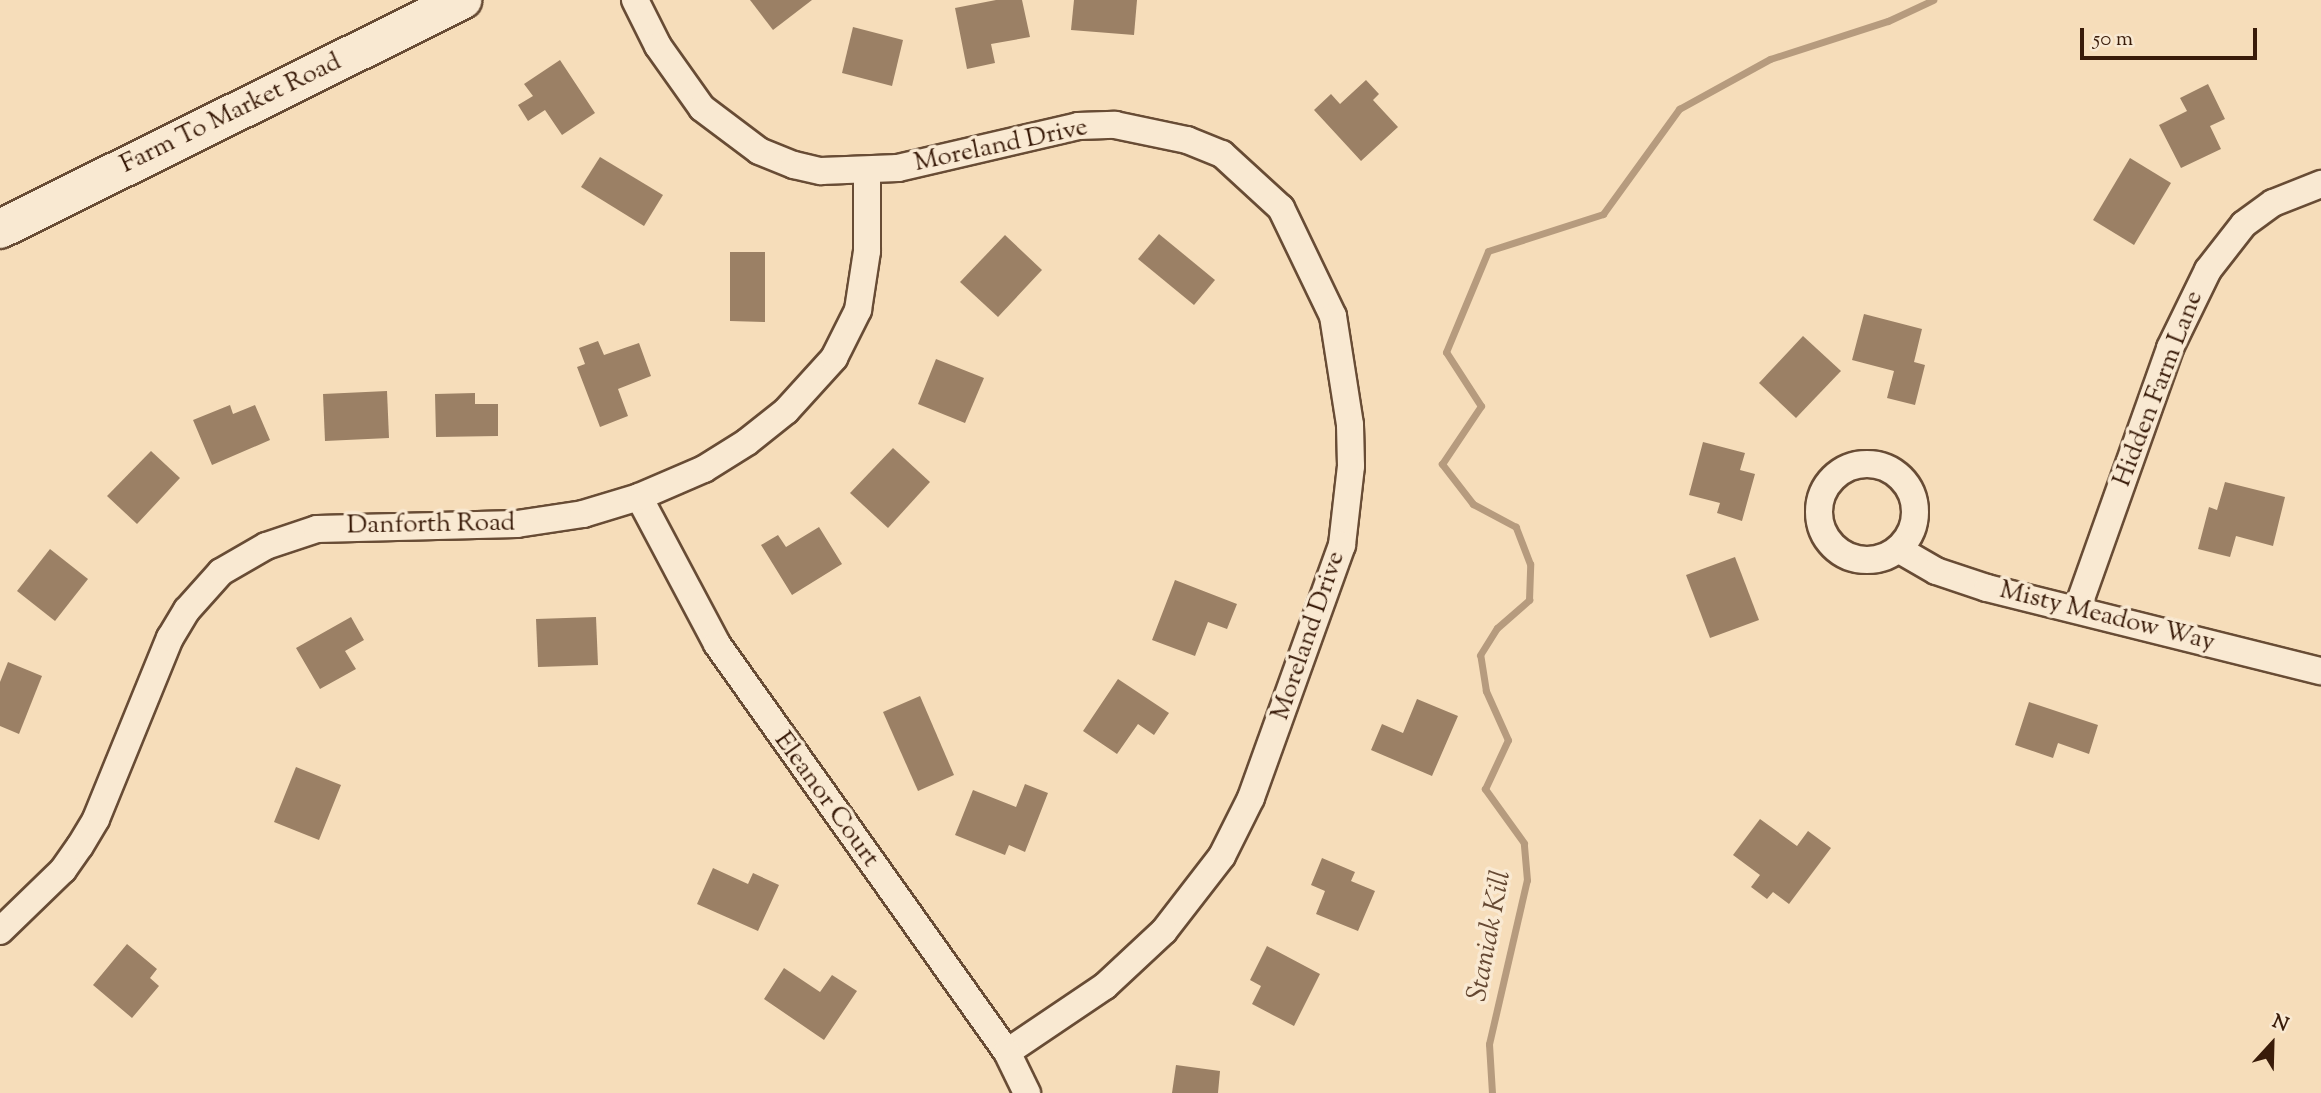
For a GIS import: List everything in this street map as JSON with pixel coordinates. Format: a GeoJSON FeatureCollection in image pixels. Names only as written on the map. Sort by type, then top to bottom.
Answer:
{"type":"FeatureCollection","features":[{"type":"Feature","properties":{"kind":"street","name":"Farm To Market Road"},"geometry":{"type":"LineString","coordinates":[[0,229],[462,0]]}},
{"type":"Feature","properties":{"kind":"street","name":"Moreland Drive"},"geometry":{"type":"LineString","coordinates":[[635,0],[680,82],[732,135],[794,165],[821,171],[867,171],[1078,127],[1115,125],[1187,140],[1222,154],[1254,178],[1281,208],[1318,278],[1341,350],[1351,466],[1342,545],[1333,581],[1236,832],[1196,892],[1133,961],[1074,1010],[1007,1052]]}},
{"type":"Feature","properties":{"kind":"street","name":"Danforth Road"},"geometry":{"type":"LineString","coordinates":[[0,931],[63,870],[80,846],[96,819],[170,638],[187,610],[221,572],[266,546],[317,529],[517,524],[583,514],[639,497],[704,469],[747,442],[786,411],[834,358],[858,310],[863,279],[867,171]]}},
{"type":"Feature","properties":{"kind":"street","name":"Hidden Farm Lane"},"geometry":{"type":"LineString","coordinates":[[2078,607],[2170,348],[2208,270],[2244,223],[2273,203],[2321,184]]}},
{"type":"Feature","properties":{"kind":"street","name":"Eleanor Court"},"geometry":{"type":"LineString","coordinates":[[639,497],[717,644],[1007,1052],[1027,1093]]}},
{"type":"Feature","properties":{"kind":"street","name":"Misty Meadow Way"},"geometry":{"type":"LineString","coordinates":[[1899,549],[1936,571],[2321,671]]}},
{"type":"Feature","properties":{"kind":"building"},"geometry":{"type":"Polygon","coordinates":[[[750,0],[812,0],[773,30],[750,0]]]}},
{"type":"Feature","properties":{"kind":"building"},"geometry":{"type":"Polygon","coordinates":[[[996,0],[1022,0],[1030,37],[991,44],[995,63],[967,69],[955,8],[996,0]]]}},
{"type":"Feature","properties":{"kind":"building"},"geometry":{"type":"Polygon","coordinates":[[[1074,0],[1137,0],[1134,35],[1071,30],[1074,0]]]}},
{"type":"Feature","properties":{"kind":"building"},"geometry":{"type":"Polygon","coordinates":[[[853,27],[903,40],[892,86],[842,73],[853,27]]]}},
{"type":"Feature","properties":{"kind":"building"},"geometry":{"type":"Polygon","coordinates":[[[560,60],[595,113],[562,135],[545,110],[528,121],[518,105],[533,96],[524,84],[560,60]]]}},
{"type":"Feature","properties":{"kind":"building"},"geometry":{"type":"Polygon","coordinates":[[[1366,80],[1379,94],[1373,100],[1398,127],[1361,161],[1314,110],[1331,94],[1340,104],[1366,80]]]}},
{"type":"Feature","properties":{"kind":"building"},"geometry":{"type":"Polygon","coordinates":[[[2208,84],[2225,119],[2210,126],[2221,149],[2181,168],[2159,125],[2187,111],[2180,98],[2208,84]]]}},
{"type":"Feature","properties":{"kind":"building"},"geometry":{"type":"Polygon","coordinates":[[[600,157],[663,195],[644,226],[581,187],[600,157]]]}},
{"type":"Feature","properties":{"kind":"building"},"geometry":{"type":"Polygon","coordinates":[[[2130,158],[2171,183],[2134,245],[2093,220],[2130,158]]]}},
{"type":"Feature","properties":{"kind":"building"},"geometry":{"type":"Polygon","coordinates":[[[1159,234],[1215,280],[1194,305],[1138,259],[1159,234]]]}},
{"type":"Feature","properties":{"kind":"building"},"geometry":{"type":"Polygon","coordinates":[[[1005,235],[1042,270],[998,317],[960,282],[1005,235]]]}},
{"type":"Feature","properties":{"kind":"building"},"geometry":{"type":"Polygon","coordinates":[[[730,252],[765,252],[765,322],[730,321],[730,252]]]}},
{"type":"Feature","properties":{"kind":"building"},"geometry":{"type":"Polygon","coordinates":[[[1864,314],[1922,329],[1914,362],[1925,365],[1915,405],[1887,398],[1894,371],[1852,360],[1864,314]]]}},
{"type":"Feature","properties":{"kind":"building"},"geometry":{"type":"Polygon","coordinates":[[[1803,336],[1841,371],[1796,418],[1759,383],[1803,336]]]}},
{"type":"Feature","properties":{"kind":"building"},"geometry":{"type":"Polygon","coordinates":[[[598,341],[604,355],[639,343],[651,376],[618,389],[628,416],[600,427],[577,367],[585,364],[579,348],[598,341]]]}},
{"type":"Feature","properties":{"kind":"building"},"geometry":{"type":"Polygon","coordinates":[[[936,359],[984,378],[965,423],[918,404],[936,359]]]}},
{"type":"Feature","properties":{"kind":"building"},"geometry":{"type":"Polygon","coordinates":[[[387,391],[389,438],[325,441],[323,394],[387,391]]]}},
{"type":"Feature","properties":{"kind":"building"},"geometry":{"type":"Polygon","coordinates":[[[475,393],[475,404],[498,404],[498,436],[436,437],[435,394],[475,393]]]}},
{"type":"Feature","properties":{"kind":"building"},"geometry":{"type":"Polygon","coordinates":[[[230,405],[233,414],[255,405],[270,440],[212,465],[193,420],[230,405]]]}},
{"type":"Feature","properties":{"kind":"building"},"geometry":{"type":"Polygon","coordinates":[[[1703,442],[1745,453],[1740,470],[1755,474],[1742,521],[1717,513],[1720,503],[1689,495],[1703,442]]]}},
{"type":"Feature","properties":{"kind":"building"},"geometry":{"type":"Polygon","coordinates":[[[893,448],[930,482],[888,528],[850,493],[893,448]]]}},
{"type":"Feature","properties":{"kind":"building"},"geometry":{"type":"Polygon","coordinates":[[[151,451],[180,478],[137,524],[107,496],[151,451]]]}},
{"type":"Feature","properties":{"kind":"building"},"geometry":{"type":"Polygon","coordinates":[[[2225,482],[2285,497],[2273,546],[2236,536],[2230,557],[2198,549],[2209,507],[2217,510],[2225,482]]]}},
{"type":"Feature","properties":{"kind":"building"},"geometry":{"type":"Polygon","coordinates":[[[819,527],[842,564],[792,595],[761,545],[778,535],[786,547],[819,527]]]}},
{"type":"Feature","properties":{"kind":"building"},"geometry":{"type":"Polygon","coordinates":[[[50,549],[88,579],[55,621],[17,591],[50,549]]]}},
{"type":"Feature","properties":{"kind":"building"},"geometry":{"type":"Polygon","coordinates":[[[1735,557],[1759,620],[1710,638],[1686,575],[1735,557]]]}},
{"type":"Feature","properties":{"kind":"building"},"geometry":{"type":"Polygon","coordinates":[[[1175,580],[1237,604],[1227,629],[1208,622],[1195,656],[1152,640],[1175,580]]]}},
{"type":"Feature","properties":{"kind":"building"},"geometry":{"type":"Polygon","coordinates":[[[351,617],[364,640],[345,651],[356,669],[320,689],[296,648],[351,617]]]}},
{"type":"Feature","properties":{"kind":"building"},"geometry":{"type":"Polygon","coordinates":[[[596,617],[598,665],[538,667],[536,619],[596,617]]]}},
{"type":"Feature","properties":{"kind":"building"},"geometry":{"type":"Polygon","coordinates":[[[8,662],[42,676],[19,734],[0,726],[0,682],[8,662]]]}},
{"type":"Feature","properties":{"kind":"building"},"geometry":{"type":"Polygon","coordinates":[[[1118,679],[1169,713],[1154,735],[1138,724],[1117,754],[1083,731],[1118,679]]]}},
{"type":"Feature","properties":{"kind":"building"},"geometry":{"type":"Polygon","coordinates":[[[920,696],[954,775],[918,791],[883,712],[920,696]]]}},
{"type":"Feature","properties":{"kind":"building"},"geometry":{"type":"Polygon","coordinates":[[[1417,699],[1458,716],[1432,776],[1371,750],[1382,724],[1403,733],[1417,699]]]}},
{"type":"Feature","properties":{"kind":"building"},"geometry":{"type":"Polygon","coordinates":[[[2029,702],[2098,725],[2089,754],[2058,743],[2053,758],[2015,745],[2029,702]]]}},
{"type":"Feature","properties":{"kind":"building"},"geometry":{"type":"Polygon","coordinates":[[[296,767],[341,785],[319,840],[274,822],[296,767]]]}},
{"type":"Feature","properties":{"kind":"building"},"geometry":{"type":"Polygon","coordinates":[[[1025,784],[1048,793],[1025,852],[1009,845],[1005,855],[955,835],[973,790],[1016,807],[1025,784]]]}},
{"type":"Feature","properties":{"kind":"building"},"geometry":{"type":"Polygon","coordinates":[[[1760,819],[1797,846],[1808,831],[1831,848],[1789,904],[1773,892],[1767,899],[1751,887],[1760,875],[1733,855],[1760,819]]]}},
{"type":"Feature","properties":{"kind":"building"},"geometry":{"type":"Polygon","coordinates":[[[1322,858],[1355,872],[1351,881],[1375,891],[1358,931],[1316,914],[1325,891],[1311,885],[1322,858]]]}},
{"type":"Feature","properties":{"kind":"building"},"geometry":{"type":"Polygon","coordinates":[[[713,868],[748,884],[753,873],[779,885],[758,931],[697,904],[713,868]]]}},
{"type":"Feature","properties":{"kind":"building"},"geometry":{"type":"Polygon","coordinates":[[[127,944],[157,969],[150,978],[159,986],[132,1018],[93,985],[127,944]]]}},
{"type":"Feature","properties":{"kind":"building"},"geometry":{"type":"Polygon","coordinates":[[[1267,946],[1320,974],[1294,1026],[1252,1004],[1261,986],[1250,980],[1267,946]]]}},
{"type":"Feature","properties":{"kind":"building"},"geometry":{"type":"Polygon","coordinates":[[[784,968],[820,992],[832,975],[857,991],[824,1040],[764,999],[784,968]]]}},
{"type":"Feature","properties":{"kind":"building"},"geometry":{"type":"Polygon","coordinates":[[[1176,1065],[1220,1071],[1218,1093],[1172,1093],[1176,1065]]]}},
{"type":"Feature","properties":{"kind":"waterway","name":"Staniak Kill"},"geometry":{"type":"LineString","coordinates":[[1492,1093],[1489,1044],[1527,880],[1524,843],[1485,789],[1508,740],[1486,691],[1480,655],[1497,628],[1529,600],[1530,564],[1516,527],[1473,504],[1442,464],[1481,406],[1446,352],[1488,251],[1603,214],[1679,109],[1770,59],[1888,21],[1933,0]]}}]}
